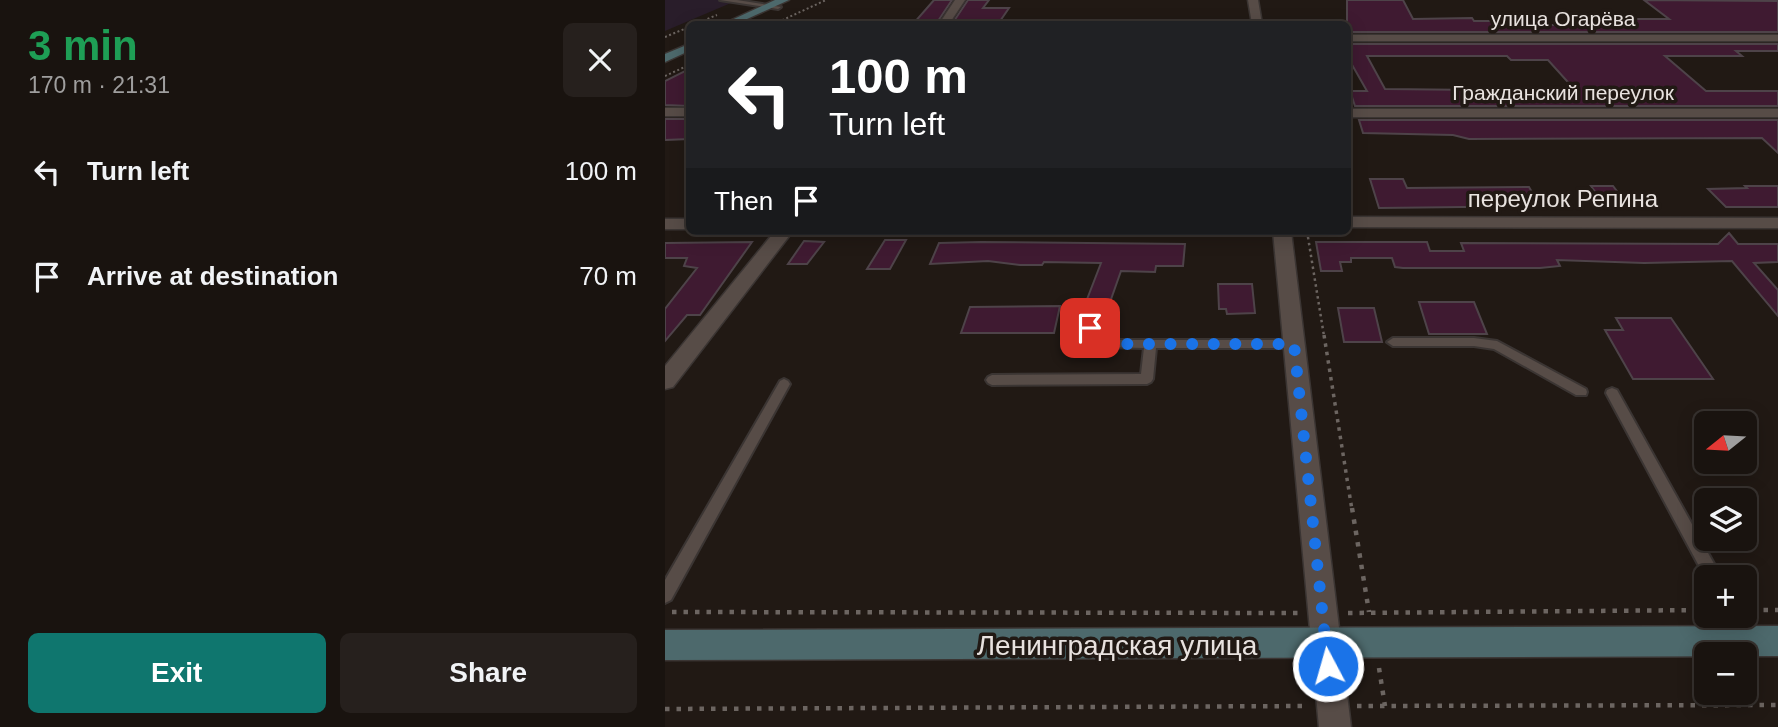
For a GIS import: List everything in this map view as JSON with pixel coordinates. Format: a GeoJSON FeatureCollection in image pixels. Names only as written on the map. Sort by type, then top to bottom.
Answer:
{"type":"FeatureCollection","features":[{"type":"Feature","properties":{"kind":"main road"},"geometry":{"type":"LineString","coordinates":[[735,21],[777,4],[795,0]]}},
{"type":"Feature","properties":{"kind":"main road"},"geometry":{"type":"LineString","coordinates":[[746,21],[777,4]]}},
{"type":"Feature","properties":{"kind":"main road"},"geometry":{"type":"LineString","coordinates":[[665,52],[686,42]]}},
{"type":"Feature","properties":{"kind":"main road"},"geometry":{"type":"LineString","coordinates":[[665,58],[686,48]]}},
{"type":"Feature","properties":{"kind":"main road","name":"Ленинградская улица"},"geometry":{"type":"LineString","coordinates":[[665,645],[1326,645],[1742,629],[1778,641]]}},
{"type":"Feature","properties":{"kind":"street"},"geometry":{"type":"LineString","coordinates":[[945,21],[960,0]]}},
{"type":"Feature","properties":{"kind":"street"},"geometry":{"type":"LineString","coordinates":[[1253,0],[1256,21]]}},
{"type":"Feature","properties":{"kind":"street","name":"улица Огарёва"},"geometry":{"type":"LineString","coordinates":[[1351,38],[1778,38]]}},
{"type":"Feature","properties":{"kind":"street"},"geometry":{"type":"LineString","coordinates":[[665,112],[686,112]]}},
{"type":"Feature","properties":{"kind":"street","name":"Гражданский переулок"},"geometry":{"type":"LineString","coordinates":[[1351,113],[1778,113]]}},
{"type":"Feature","properties":{"kind":"street","name":"переулок Репина"},"geometry":{"type":"LineString","coordinates":[[1351,222],[1778,223]]}},
{"type":"Feature","properties":{"kind":"street"},"geometry":{"type":"LineString","coordinates":[[665,224],[686,224]]}},
{"type":"Feature","properties":{"kind":"street"},"geometry":{"type":"LineString","coordinates":[[665,381],[781,235]]}},
{"type":"Feature","properties":{"kind":"street"},"geometry":{"type":"LineString","coordinates":[[1282,235],[1334,717]]}},
{"type":"Feature","properties":{"kind":"lane"},"geometry":{"type":"LineString","coordinates":[[723,0],[777,4]]}},
{"type":"Feature","properties":{"kind":"lane"},"geometry":{"type":"LineString","coordinates":[[1090,328],[1109,344],[1294,344]]}},
{"type":"Feature","properties":{"kind":"lane"},"geometry":{"type":"LineString","coordinates":[[1393,342],[1474,342],[1497,345],[1581,392]]}},
{"type":"Feature","properties":{"kind":"lane"},"geometry":{"type":"LineString","coordinates":[[992,380],[1147,379],[1150,344]]}},
{"type":"Feature","properties":{"kind":"lane"},"geometry":{"type":"LineString","coordinates":[[665,595],[784,384]]}},
{"type":"Feature","properties":{"kind":"lane"},"geometry":{"type":"LineString","coordinates":[[1612,393],[1707,565]]}},
{"type":"Feature","properties":{"kind":"path"},"geometry":{"type":"LineString","coordinates":[[780,21],[826,0]]}},
{"type":"Feature","properties":{"kind":"path"},"geometry":{"type":"LineString","coordinates":[[665,37],[686,28]]}},
{"type":"Feature","properties":{"kind":"path"},"geometry":{"type":"LineString","coordinates":[[665,76],[686,66]]}},
{"type":"Feature","properties":{"kind":"path"},"geometry":{"type":"LineString","coordinates":[[1308,235],[1369,613]]}},
{"type":"Feature","properties":{"kind":"path"},"geometry":{"type":"LineString","coordinates":[[665,612],[1369,613],[1694,610]]}},
{"type":"Feature","properties":{"kind":"path"},"geometry":{"type":"LineString","coordinates":[[1757,610],[1778,610]]}},
{"type":"Feature","properties":{"kind":"path"},"geometry":{"type":"LineString","coordinates":[[665,709],[1334,717],[1778,705]]}},
{"type":"Feature","properties":{"kind":"shaded area"},"geometry":{"type":"Polygon","coordinates":[[[665,0],[738,0],[686,21],[665,31],[665,0]]]}},
{"type":"Feature","properties":{"kind":"building"},"geometry":{"type":"Polygon","coordinates":[[[934,0],[952,0],[938,21],[916,21],[934,0]]]}},
{"type":"Feature","properties":{"kind":"building"},"geometry":{"type":"Polygon","coordinates":[[[968,0],[989,0],[983,8],[1009,8],[1000,21],[954,21],[968,0]]]}},
{"type":"Feature","properties":{"kind":"building"},"geometry":{"type":"Polygon","coordinates":[[[1347,0],[1403,0],[1413,19],[1472,18],[1474,21],[1513,21],[1539,25],[1595,25],[1586,14],[1610,15],[1615,19],[1669,19],[1644,0],[1778,1],[1778,32],[1351,32],[1351,21],[1347,21],[1347,0]]]}},
{"type":"Feature","properties":{"kind":"building"},"geometry":{"type":"Polygon","coordinates":[[[1351,44],[1778,44],[1778,51],[1736,51],[1742,56],[1665,56],[1706,91],[1778,91],[1778,106],[1355,106],[1351,91],[1367,91],[1351,63],[1351,44]],[[1367,56],[1385,89],[1576,91],[1548,60],[1511,60],[1507,56],[1367,56]]]}},
{"type":"Feature","properties":{"kind":"building"},"geometry":{"type":"Polygon","coordinates":[[[686,70],[686,106],[665,105],[665,81],[686,70]]]}},
{"type":"Feature","properties":{"kind":"building"},"geometry":{"type":"Polygon","coordinates":[[[665,119],[686,119],[686,139],[665,140],[665,119]]]}},
{"type":"Feature","properties":{"kind":"building"},"geometry":{"type":"Polygon","coordinates":[[[1359,120],[1778,120],[1778,153],[1762,138],[1469,139],[1453,135],[1363,133],[1359,120]]]}},
{"type":"Feature","properties":{"kind":"building"},"geometry":{"type":"Polygon","coordinates":[[[1370,179],[1403,179],[1407,188],[1529,187],[1540,206],[1379,208],[1370,179]]]}},
{"type":"Feature","properties":{"kind":"building"},"geometry":{"type":"Polygon","coordinates":[[[1591,186],[1613,186],[1629,207],[1606,207],[1591,186]]]}},
{"type":"Feature","properties":{"kind":"building"},"geometry":{"type":"Polygon","coordinates":[[[1745,186],[1778,186],[1778,207],[1726,207],[1708,189],[1747,188],[1745,186]]]}},
{"type":"Feature","properties":{"kind":"building"},"geometry":{"type":"Polygon","coordinates":[[[1729,233],[1738,244],[1778,244],[1778,262],[1754,263],[1778,290],[1778,316],[1732,261],[1644,263],[1557,260],[1560,266],[1540,268],[1403,268],[1395,267],[1392,258],[1351,258],[1351,262],[1340,262],[1342,271],[1321,271],[1316,242],[1427,242],[1430,251],[1464,251],[1461,243],[1718,244],[1729,233]]]}},
{"type":"Feature","properties":{"kind":"building"},"geometry":{"type":"Polygon","coordinates":[[[885,240],[906,240],[890,269],[867,269],[885,240]]]}},
{"type":"Feature","properties":{"kind":"building"},"geometry":{"type":"Polygon","coordinates":[[[804,241],[824,242],[807,264],[788,264],[804,241]]]}},
{"type":"Feature","properties":{"kind":"building"},"geometry":{"type":"Polygon","coordinates":[[[752,242],[700,315],[687,315],[665,341],[665,309],[697,268],[684,266],[687,258],[665,258],[665,243],[752,242]]]}},
{"type":"Feature","properties":{"kind":"building"},"geometry":{"type":"Polygon","coordinates":[[[939,243],[1185,244],[1183,266],[1156,266],[1155,272],[1121,271],[1103,322],[1079,320],[1101,263],[1044,262],[1042,265],[1020,265],[988,261],[930,264],[939,243]]]}},
{"type":"Feature","properties":{"kind":"building"},"geometry":{"type":"Polygon","coordinates":[[[1218,284],[1252,284],[1255,313],[1227,314],[1226,309],[1219,309],[1218,284]]]}},
{"type":"Feature","properties":{"kind":"building"},"geometry":{"type":"Polygon","coordinates":[[[1419,302],[1474,302],[1487,334],[1429,334],[1419,302]]]}},
{"type":"Feature","properties":{"kind":"building"},"geometry":{"type":"Polygon","coordinates":[[[1060,306],[1054,333],[961,333],[970,307],[1060,306]]]}},
{"type":"Feature","properties":{"kind":"building"},"geometry":{"type":"Polygon","coordinates":[[[1338,308],[1374,308],[1382,342],[1344,342],[1338,308]]]}},
{"type":"Feature","properties":{"kind":"building"},"geometry":{"type":"Polygon","coordinates":[[[1616,318],[1671,318],[1713,379],[1633,379],[1605,330],[1623,330],[1616,318]]]}},
{"type":"Feature","properties":{"kind":"route"},"geometry":{"type":"LineString","coordinates":[[1090,328],[1109,344],[1294,344],[1328,666]]}}]}
